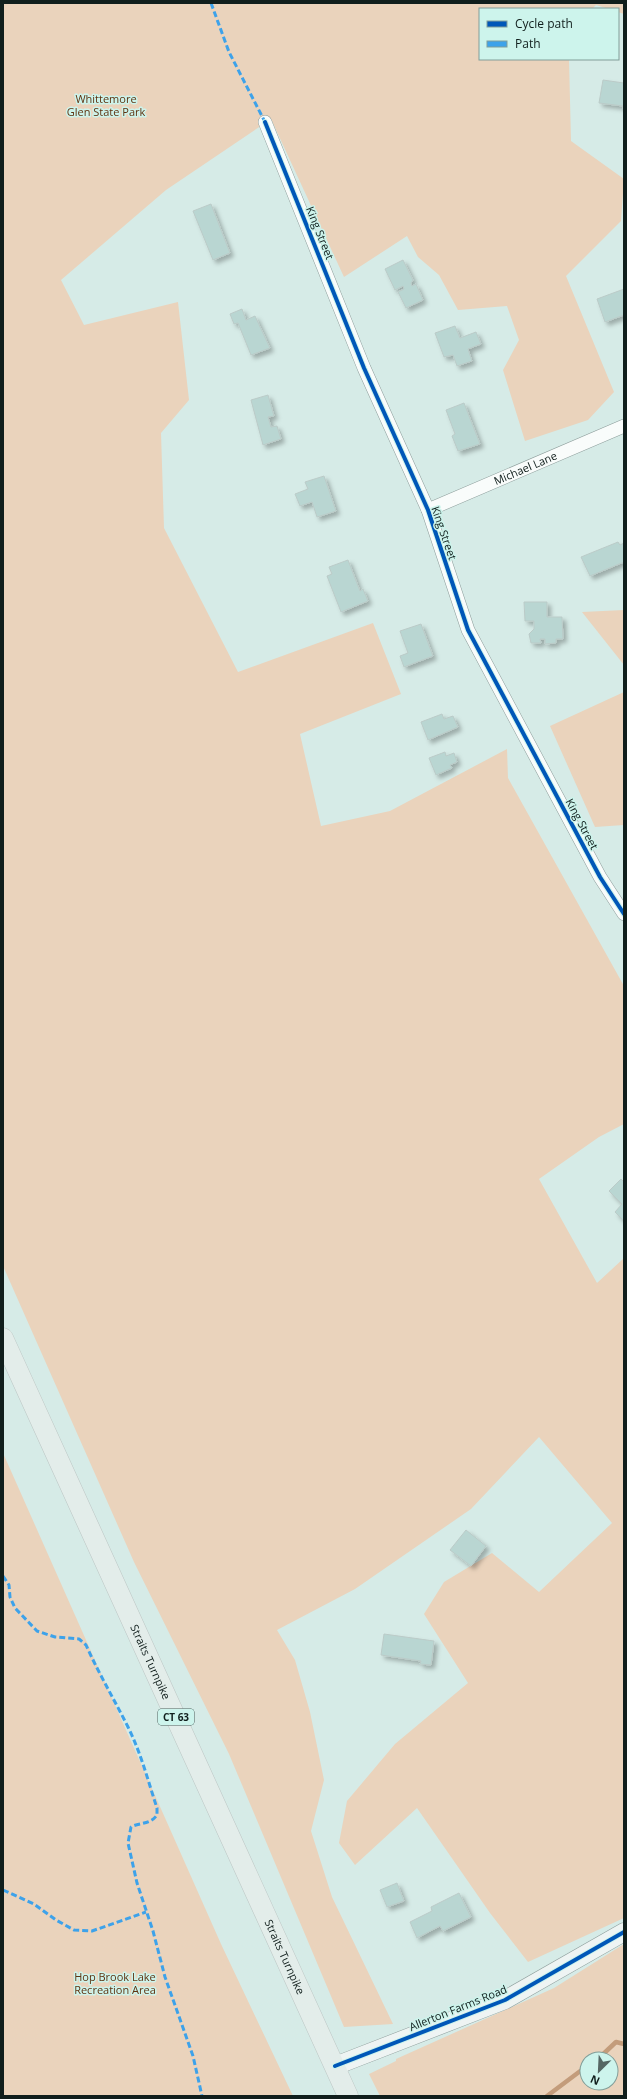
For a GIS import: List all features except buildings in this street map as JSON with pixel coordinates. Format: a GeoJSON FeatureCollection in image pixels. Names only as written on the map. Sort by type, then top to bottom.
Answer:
{"type":"FeatureCollection","features":[{"type":"Feature","properties":{"kind":"main road","name":"Straits Turnpike"},"geometry":{"type":"LineString","coordinates":[[3,1338],[348,2096]]}},
{"type":"Feature","properties":{"kind":"street","name":"King Street"},"geometry":{"type":"LineString","coordinates":[[265,122],[364,368],[428,510],[468,630],[600,877],[624,914]]}},
{"type":"Feature","properties":{"kind":"street","name":"Michael Lane"},"geometry":{"type":"LineString","coordinates":[[428,510],[624,426]]}},
{"type":"Feature","properties":{"kind":"street","name":"Allerton Farms Road"},"geometry":{"type":"LineString","coordinates":[[334,2066],[505,2000],[624,1932]]}},
{"type":"Feature","properties":{"kind":"green space","name":"Whittemore Glen State Park"},"geometry":{"type":"Polygon","coordinates":[[[3,3],[624,3],[624,14],[619,12],[619,8],[606,8],[596,5],[593,8],[479,8],[479,60],[569,60],[571,141],[624,179],[621,221],[566,276],[614,392],[588,420],[525,441],[503,370],[519,340],[507,306],[458,310],[439,275],[418,257],[407,236],[344,277],[271,119],[166,190],[61,280],[84,325],[178,302],[189,400],[161,433],[164,528],[238,672],[373,623],[401,694],[300,734],[321,826],[390,811],[507,749],[508,778],[624,986],[624,1124],[599,1137],[539,1179],[597,1283],[624,1258],[624,1918],[528,1962],[490,1913],[417,1808],[355,1865],[339,1843],[347,1801],[395,1744],[468,1683],[424,1614],[444,1582],[492,1553],[539,1592],[612,1523],[539,1437],[471,1509],[355,1589],[277,1630],[295,1660],[310,1712],[324,1780],[311,1831],[332,1897],[393,2024],[344,2027],[229,1754],[134,1562],[3,1266],[3,3]]]}},
{"type":"Feature","properties":{"kind":"green space"},"geometry":{"type":"Polygon","coordinates":[[[624,610],[624,665],[582,612],[624,610]]]}},
{"type":"Feature","properties":{"kind":"green space"},"geometry":{"type":"Polygon","coordinates":[[[624,692],[624,825],[595,827],[550,726],[624,692]]]}},
{"type":"Feature","properties":{"kind":"green space","name":"Hop Brook Lake Recreation Area"},"geometry":{"type":"Polygon","coordinates":[[[3,1453],[221,1944],[293,2096],[3,2096],[3,1453]]]}},
{"type":"Feature","properties":{"kind":"green space"},"geometry":{"type":"Polygon","coordinates":[[[624,1944],[624,2096],[380,2096],[369,2074],[396,2061],[396,2059],[554,1988],[624,1944]]]}},
{"type":"Feature","properties":{"kind":"waterway"},"geometry":{"type":"LineString","coordinates":[[606,2051],[616,2042],[624,2044]]}},
{"type":"Feature","properties":{"kind":"waterway"},"geometry":{"type":"LineString","coordinates":[[547,2096],[579,2072]]}},
{"type":"Feature","properties":{"kind":"marked path"},"geometry":{"type":"LineString","coordinates":[[211,3],[229,52],[265,122]]}},
{"type":"Feature","properties":{"kind":"marked path"},"geometry":{"type":"LineString","coordinates":[[3,1576],[9,1585],[10,1597],[15,1608],[37,1631],[55,1637],[79,1639],[86,1645],[137,1747],[157,1808],[157,1815],[148,1822],[131,1827],[128,1843],[137,1883],[153,1931],[165,1977],[193,2056],[202,2096]]}},
{"type":"Feature","properties":{"kind":"marked path"},"geometry":{"type":"LineString","coordinates":[[3,1890],[34,1904],[56,1920],[74,1930],[92,1931],[146,1912]]}},
{"type":"Feature","properties":{"kind":"cycle path"},"geometry":{"type":"LineString","coordinates":[[265,122],[364,368],[428,510],[468,630],[600,877],[624,914]]}},
{"type":"Feature","properties":{"kind":"cycle path"},"geometry":{"type":"LineString","coordinates":[[335,2066],[505,2000],[624,1932]]}}]}
